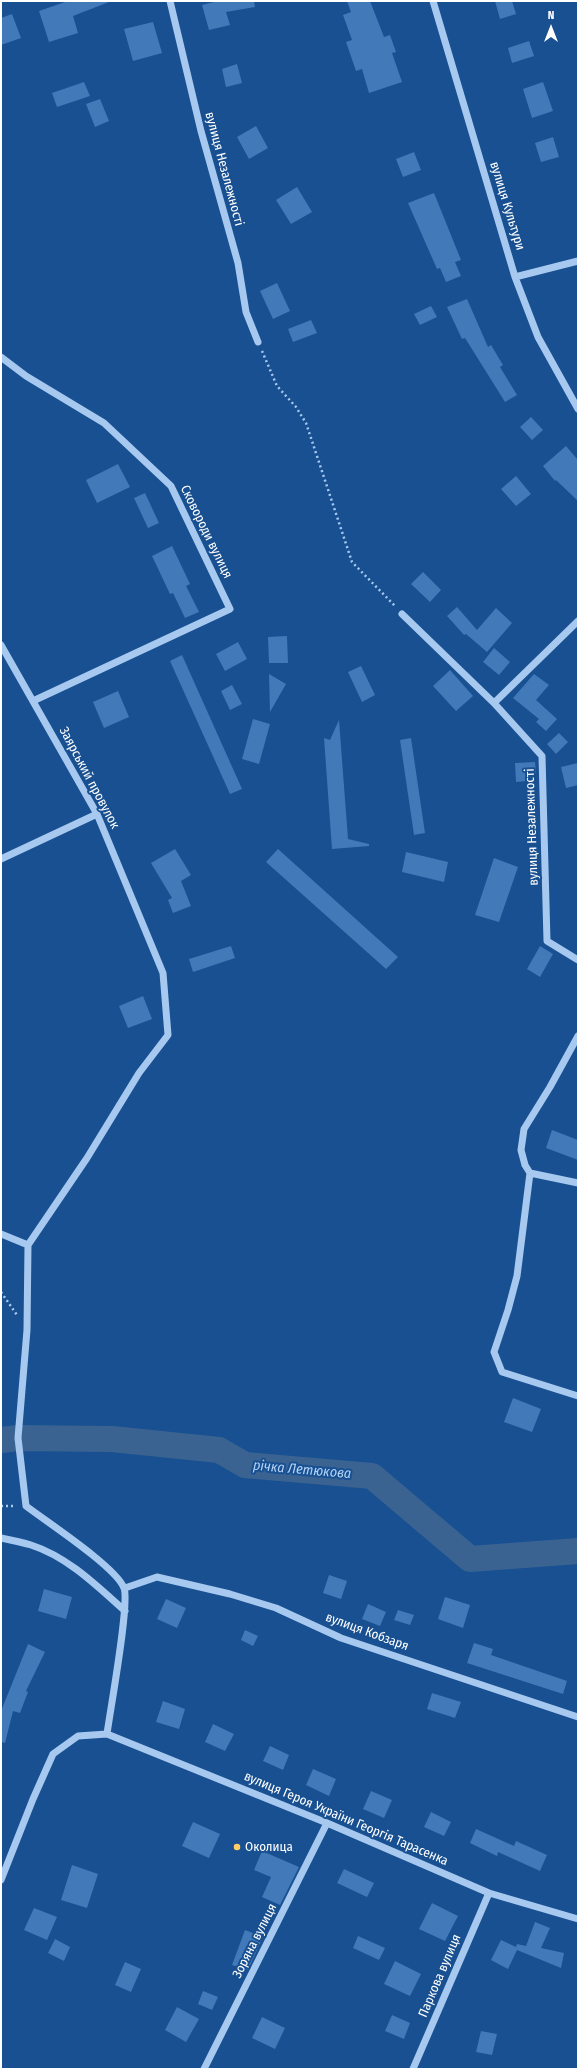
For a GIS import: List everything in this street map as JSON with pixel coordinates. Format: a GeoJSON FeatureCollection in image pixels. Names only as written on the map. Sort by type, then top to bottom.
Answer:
{"type":"FeatureCollection","features":[{"type":"Feature","properties":{"kind":"street","name":"вулиця Незалежності"},"geometry":{"type":"LineString","coordinates":[[170,1],[196,110],[238,263],[246,312],[258,342]]}},
{"type":"Feature","properties":{"kind":"street","name":"вулиця Культури"},"geometry":{"type":"LineString","coordinates":[[433,1],[515,277],[538,337],[578,409]]}},
{"type":"Feature","properties":{"kind":"street"},"geometry":{"type":"LineString","coordinates":[[515,277],[578,261]]}},
{"type":"Feature","properties":{"kind":"street","name":"Сковороди вулиця"},"geometry":{"type":"LineString","coordinates":[[1,357],[26,376],[104,424],[171,486],[230,609],[33,701]]}},
{"type":"Feature","properties":{"kind":"street","name":"вулиця Незалежності"},"geometry":{"type":"LineString","coordinates":[[402,614],[494,703],[542,756],[547,941],[578,960]]}},
{"type":"Feature","properties":{"kind":"street"},"geometry":{"type":"LineString","coordinates":[[494,703],[578,621]]}},
{"type":"Feature","properties":{"kind":"street","name":"Заярський провулок"},"geometry":{"type":"LineString","coordinates":[[1,645],[97,814],[163,973],[168,1035],[140,1073],[87,1158],[28,1245]]}},
{"type":"Feature","properties":{"kind":"street"},"geometry":{"type":"LineString","coordinates":[[1,860],[97,814]]}},
{"type":"Feature","properties":{"kind":"street"},"geometry":{"type":"LineString","coordinates":[[578,1036],[550,1087],[524,1129],[521,1150],[524,1165],[530,1173],[578,1183]]}},
{"type":"Feature","properties":{"kind":"street"},"geometry":{"type":"LineString","coordinates":[[530,1173],[517,1276],[508,1310],[494,1352],[502,1372],[578,1396]]}},
{"type":"Feature","properties":{"kind":"street"},"geometry":{"type":"LineString","coordinates":[[1,1234],[28,1245],[27,1330],[18,1438],[26,1506],[109,1569],[125,1588],[125,1611],[107,1734],[78,1736],[53,1754],[33,1799],[1,1880]]}},
{"type":"Feature","properties":{"kind":"street"},"geometry":{"type":"LineString","coordinates":[[1,1538],[32,1545],[63,1561],[81,1573],[125,1611]]}},
{"type":"Feature","properties":{"kind":"street","name":"вулиця Кобзаря"},"geometry":{"type":"LineString","coordinates":[[125,1588],[157,1577],[230,1594],[276,1608],[341,1638],[578,1717]]}},
{"type":"Feature","properties":{"kind":"street","name":"вулиця Героя України Георгія Тарасенка"},"geometry":{"type":"LineString","coordinates":[[107,1734],[327,1823],[489,1893],[578,1919]]}},
{"type":"Feature","properties":{"kind":"street","name":"Зоряна вулиця"},"geometry":{"type":"LineString","coordinates":[[204,2069],[327,1823]]}},
{"type":"Feature","properties":{"kind":"street","name":"Паркова вулиця"},"geometry":{"type":"LineString","coordinates":[[413,2069],[489,1893]]}},
{"type":"Feature","properties":{"kind":"path"},"geometry":{"type":"LineString","coordinates":[[258,342],[278,386],[296,407],[306,423],[352,562],[402,614]]}},
{"type":"Feature","properties":{"kind":"path"},"geometry":{"type":"LineString","coordinates":[[1,1292],[27,1330]]}},
{"type":"Feature","properties":{"kind":"building"},"geometry":{"type":"Polygon","coordinates":[[[68,1],[109,2],[73,16],[78,33],[49,42],[39,11],[68,1]]]}},
{"type":"Feature","properties":{"kind":"building"},"geometry":{"type":"Polygon","coordinates":[[[218,1],[254,1],[255,7],[226,12],[230,25],[209,30],[202,5],[218,1]]]}},
{"type":"Feature","properties":{"kind":"building"},"geometry":{"type":"Polygon","coordinates":[[[347,1],[370,1],[384,37],[390,35],[396,52],[392,53],[402,82],[369,93],[362,69],[356,71],[346,42],[352,40],[343,15],[351,12],[347,1]]]}},
{"type":"Feature","properties":{"kind":"building"},"geometry":{"type":"Polygon","coordinates":[[[495,1],[512,1],[516,14],[500,19],[495,1]]]}},
{"type":"Feature","properties":{"kind":"building"},"geometry":{"type":"Polygon","coordinates":[[[12,14],[21,38],[1,45],[1,18],[12,14]]]}},
{"type":"Feature","properties":{"kind":"building"},"geometry":{"type":"Polygon","coordinates":[[[153,22],[162,53],[133,61],[124,29],[153,22]]]}},
{"type":"Feature","properties":{"kind":"building"},"geometry":{"type":"Polygon","coordinates":[[[529,41],[534,56],[512,63],[508,48],[529,41]]]}},
{"type":"Feature","properties":{"kind":"building"},"geometry":{"type":"Polygon","coordinates":[[[237,64],[242,83],[226,87],[222,69],[237,64]]]}},
{"type":"Feature","properties":{"kind":"building"},"geometry":{"type":"Polygon","coordinates":[[[84,82],[90,96],[57,107],[52,93],[84,82]]]}},
{"type":"Feature","properties":{"kind":"building"},"geometry":{"type":"Polygon","coordinates":[[[543,82],[553,111],[532,118],[523,89],[543,82]]]}},
{"type":"Feature","properties":{"kind":"building"},"geometry":{"type":"Polygon","coordinates":[[[100,99],[109,121],[95,127],[86,104],[100,99]]]}},
{"type":"Feature","properties":{"kind":"building"},"geometry":{"type":"Polygon","coordinates":[[[256,126],[268,148],[249,159],[237,137],[256,126]]]}},
{"type":"Feature","properties":{"kind":"building"},"geometry":{"type":"Polygon","coordinates":[[[553,137],[559,157],[541,162],[535,143],[553,137]]]}},
{"type":"Feature","properties":{"kind":"building"},"geometry":{"type":"Polygon","coordinates":[[[414,152],[421,170],[403,177],[396,159],[414,152]]]}},
{"type":"Feature","properties":{"kind":"building"},"geometry":{"type":"Polygon","coordinates":[[[297,187],[312,212],[291,224],[276,200],[297,187]]]}},
{"type":"Feature","properties":{"kind":"building"},"geometry":{"type":"Polygon","coordinates":[[[434,193],[461,260],[455,262],[461,276],[446,282],[440,268],[437,269],[408,203],[434,193]]]}},
{"type":"Feature","properties":{"kind":"building"},"geometry":{"type":"Polygon","coordinates":[[[277,283],[290,311],[273,319],[260,291],[277,283]]]}},
{"type":"Feature","properties":{"kind":"building"},"geometry":{"type":"Polygon","coordinates":[[[467,299],[488,347],[491,345],[503,365],[500,367],[517,395],[505,402],[465,338],[462,339],[447,307],[467,299]]]}},
{"type":"Feature","properties":{"kind":"building"},"geometry":{"type":"Polygon","coordinates":[[[431,306],[437,317],[420,325],[414,314],[431,306]]]}},
{"type":"Feature","properties":{"kind":"building"},"geometry":{"type":"Polygon","coordinates":[[[311,320],[317,333],[293,342],[288,329],[311,320]]]}},
{"type":"Feature","properties":{"kind":"building"},"geometry":{"type":"Polygon","coordinates":[[[531,417],[543,430],[532,440],[520,427],[531,417]]]}},
{"type":"Feature","properties":{"kind":"building"},"geometry":{"type":"Polygon","coordinates":[[[566,446],[578,460],[578,501],[556,480],[555,481],[543,466],[566,446]]]}},
{"type":"Feature","properties":{"kind":"building"},"geometry":{"type":"Polygon","coordinates":[[[118,464],[130,487],[97,503],[86,480],[118,464]]]}},
{"type":"Feature","properties":{"kind":"building"},"geometry":{"type":"Polygon","coordinates":[[[516,476],[531,494],[516,506],[501,489],[516,476]]]}},
{"type":"Feature","properties":{"kind":"building"},"geometry":{"type":"Polygon","coordinates":[[[145,493],[159,523],[148,528],[134,498],[145,493]]]}},
{"type":"Feature","properties":{"kind":"building"},"geometry":{"type":"Polygon","coordinates":[[[172,546],[190,584],[186,586],[199,612],[185,618],[173,593],[170,594],[152,556],[172,546]]]}},
{"type":"Feature","properties":{"kind":"building"},"geometry":{"type":"Polygon","coordinates":[[[423,572],[441,590],[430,602],[411,584],[423,572]]]}},
{"type":"Feature","properties":{"kind":"building"},"geometry":{"type":"Polygon","coordinates":[[[457,607],[477,630],[496,608],[512,623],[487,652],[466,634],[464,635],[447,616],[457,607]]]}},
{"type":"Feature","properties":{"kind":"building"},"geometry":{"type":"Polygon","coordinates":[[[287,636],[288,663],[269,663],[268,637],[287,636]]]}},
{"type":"Feature","properties":{"kind":"building"},"geometry":{"type":"Polygon","coordinates":[[[238,642],[247,659],[225,671],[216,654],[238,642]]]}},
{"type":"Feature","properties":{"kind":"building"},"geometry":{"type":"Polygon","coordinates":[[[494,648],[510,662],[499,675],[483,662],[494,648]]]}},
{"type":"Feature","properties":{"kind":"building"},"geometry":{"type":"Polygon","coordinates":[[[182,655],[242,789],[230,794],[170,661],[182,655]]]}},
{"type":"Feature","properties":{"kind":"building"},"geometry":{"type":"Polygon","coordinates":[[[361,666],[375,695],[362,702],[348,672],[361,666]]]}},
{"type":"Feature","properties":{"kind":"building"},"geometry":{"type":"Polygon","coordinates":[[[450,670],[473,696],[456,711],[433,686],[450,670]]]}},
{"type":"Feature","properties":{"kind":"building"},"geometry":{"type":"Polygon","coordinates":[[[269,674],[286,684],[270,712],[269,674]]]}},
{"type":"Feature","properties":{"kind":"building"},"geometry":{"type":"Polygon","coordinates":[[[534,674],[549,685],[536,700],[557,719],[546,731],[536,722],[539,719],[513,698],[534,674]]]}},
{"type":"Feature","properties":{"kind":"building"},"geometry":{"type":"Polygon","coordinates":[[[232,685],[242,704],[230,710],[221,691],[232,685]]]}},
{"type":"Feature","properties":{"kind":"building"},"geometry":{"type":"Polygon","coordinates":[[[118,691],[129,717],[104,728],[93,702],[118,691]]]}},
{"type":"Feature","properties":{"kind":"building"},"geometry":{"type":"Polygon","coordinates":[[[253,719],[270,724],[259,764],[242,759],[253,719]]]}},
{"type":"Feature","properties":{"kind":"building"},"geometry":{"type":"Polygon","coordinates":[[[339,720],[348,839],[369,844],[369,846],[332,849],[324,738],[330,740],[339,720]]]}},
{"type":"Feature","properties":{"kind":"building"},"geometry":{"type":"Polygon","coordinates":[[[559,733],[568,742],[556,754],[547,744],[559,733]]]}},
{"type":"Feature","properties":{"kind":"building"},"geometry":{"type":"Polygon","coordinates":[[[411,738],[425,833],[414,835],[400,740],[411,738]]]}},
{"type":"Feature","properties":{"kind":"building"},"geometry":{"type":"Polygon","coordinates":[[[535,762],[536,773],[527,781],[516,782],[515,763],[535,762]]]}},
{"type":"Feature","properties":{"kind":"building"},"geometry":{"type":"Polygon","coordinates":[[[578,763],[578,785],[566,788],[561,767],[578,763]]]}},
{"type":"Feature","properties":{"kind":"building"},"geometry":{"type":"Polygon","coordinates":[[[175,849],[191,875],[181,881],[191,906],[173,913],[168,900],[172,898],[151,863],[175,849]]]}},
{"type":"Feature","properties":{"kind":"building"},"geometry":{"type":"Polygon","coordinates":[[[278,849],[398,957],[386,969],[266,862],[278,849]]]}},
{"type":"Feature","properties":{"kind":"building"},"geometry":{"type":"Polygon","coordinates":[[[406,852],[448,862],[444,882],[402,872],[406,852]]]}},
{"type":"Feature","properties":{"kind":"building"},"geometry":{"type":"Polygon","coordinates":[[[494,858],[518,867],[499,922],[475,915],[494,858]]]}},
{"type":"Feature","properties":{"kind":"building"},"geometry":{"type":"Polygon","coordinates":[[[231,946],[235,958],[193,972],[189,959],[231,946]]]}},
{"type":"Feature","properties":{"kind":"building"},"geometry":{"type":"Polygon","coordinates":[[[540,946],[553,954],[540,977],[527,969],[540,946]]]}},
{"type":"Feature","properties":{"kind":"building"},"geometry":{"type":"Polygon","coordinates":[[[143,996],[152,1019],[128,1028],[119,1006],[143,996]]]}},
{"type":"Feature","properties":{"kind":"building"},"geometry":{"type":"Polygon","coordinates":[[[552,1130],[578,1140],[578,1160],[546,1148],[552,1130]]]}},
{"type":"Feature","properties":{"kind":"building"},"geometry":{"type":"Polygon","coordinates":[[[513,1398],[541,1409],[532,1432],[504,1422],[513,1398]]]}},
{"type":"Feature","properties":{"kind":"building"},"geometry":{"type":"Polygon","coordinates":[[[329,1575],[347,1581],[341,1599],[323,1593],[329,1575]]]}},
{"type":"Feature","properties":{"kind":"building"},"geometry":{"type":"Polygon","coordinates":[[[44,1589],[72,1597],[66,1619],[38,1611],[44,1589]]]}},
{"type":"Feature","properties":{"kind":"building"},"geometry":{"type":"Polygon","coordinates":[[[445,1597],[470,1605],[463,1628],[438,1619],[445,1597]]]}},
{"type":"Feature","properties":{"kind":"building"},"geometry":{"type":"Polygon","coordinates":[[[166,1599],[186,1608],[177,1628],[157,1619],[166,1599]]]}},
{"type":"Feature","properties":{"kind":"building"},"geometry":{"type":"Polygon","coordinates":[[[368,1604],[386,1612],[380,1626],[362,1619],[368,1604]]]}},
{"type":"Feature","properties":{"kind":"building"},"geometry":{"type":"Polygon","coordinates":[[[398,1610],[414,1615],[410,1625],[394,1620],[398,1610]]]}},
{"type":"Feature","properties":{"kind":"building"},"geometry":{"type":"Polygon","coordinates":[[[245,1630],[258,1636],[253,1646],[241,1640],[245,1630]]]}},
{"type":"Feature","properties":{"kind":"building"},"geometry":{"type":"Polygon","coordinates":[[[474,1643],[493,1649],[491,1655],[567,1681],[563,1694],[467,1663],[474,1643]]]}},
{"type":"Feature","properties":{"kind":"building"},"geometry":{"type":"Polygon","coordinates":[[[28,1644],[45,1652],[26,1691],[28,1692],[20,1713],[13,1711],[5,1743],[1,1742],[1,1711],[28,1644]]]}},
{"type":"Feature","properties":{"kind":"building"},"geometry":{"type":"Polygon","coordinates":[[[432,1693],[461,1702],[455,1718],[427,1709],[432,1693]]]}},
{"type":"Feature","properties":{"kind":"building"},"geometry":{"type":"Polygon","coordinates":[[[163,1701],[185,1709],[179,1729],[156,1722],[163,1701]]]}},
{"type":"Feature","properties":{"kind":"building"},"geometry":{"type":"Polygon","coordinates":[[[213,1724],[234,1734],[225,1751],[205,1742],[213,1724]]]}},
{"type":"Feature","properties":{"kind":"building"},"geometry":{"type":"Polygon","coordinates":[[[270,1746],[289,1755],[283,1770],[263,1761],[270,1746]]]}},
{"type":"Feature","properties":{"kind":"building"},"geometry":{"type":"Polygon","coordinates":[[[313,1769],[336,1779],[329,1796],[306,1785],[313,1769]]]}},
{"type":"Feature","properties":{"kind":"building"},"geometry":{"type":"Polygon","coordinates":[[[371,1791],[392,1800],[384,1818],[363,1809],[371,1791]]]}},
{"type":"Feature","properties":{"kind":"building"},"geometry":{"type":"Polygon","coordinates":[[[431,1812],[451,1822],[444,1836],[424,1827],[431,1812]]]}},
{"type":"Feature","properties":{"kind":"building"},"geometry":{"type":"Polygon","coordinates":[[[193,1822],[220,1834],[209,1858],[182,1846],[193,1822]]]}},
{"type":"Feature","properties":{"kind":"building"},"geometry":{"type":"Polygon","coordinates":[[[476,1829],[514,1846],[516,1841],[547,1855],[540,1871],[498,1852],[497,1856],[470,1843],[476,1829]]]}},
{"type":"Feature","properties":{"kind":"building"},"geometry":{"type":"Polygon","coordinates":[[[262,1851],[299,1867],[280,1905],[262,1897],[271,1877],[254,1870],[262,1851]]]}},
{"type":"Feature","properties":{"kind":"building"},"geometry":{"type":"Polygon","coordinates":[[[72,1865],[98,1874],[87,1908],[61,1900],[72,1865]]]}},
{"type":"Feature","properties":{"kind":"building"},"geometry":{"type":"Polygon","coordinates":[[[344,1869],[374,1883],[367,1897],[337,1883],[344,1869]]]}},
{"type":"Feature","properties":{"kind":"building"},"geometry":{"type":"Polygon","coordinates":[[[432,1903],[458,1916],[445,1941],[419,1929],[432,1903]]]}},
{"type":"Feature","properties":{"kind":"building"},"geometry":{"type":"Polygon","coordinates":[[[34,1908],[57,1917],[47,1940],[24,1930],[34,1908]]]}},
{"type":"Feature","properties":{"kind":"building"},"geometry":{"type":"Polygon","coordinates":[[[535,1922],[550,1928],[541,1948],[564,1953],[561,1968],[517,1950],[508,1969],[491,1960],[501,1940],[516,1947],[517,1944],[526,1946],[535,1922]]]}},
{"type":"Feature","properties":{"kind":"building"},"geometry":{"type":"Polygon","coordinates":[[[245,1930],[263,1937],[248,1970],[232,1965],[245,1930]]]}},
{"type":"Feature","properties":{"kind":"building"},"geometry":{"type":"Polygon","coordinates":[[[358,1936],[385,1948],[379,1960],[353,1948],[358,1936]]]}},
{"type":"Feature","properties":{"kind":"building"},"geometry":{"type":"Polygon","coordinates":[[[55,1939],[70,1947],[64,1961],[48,1953],[55,1939]]]}},
{"type":"Feature","properties":{"kind":"building"},"geometry":{"type":"Polygon","coordinates":[[[395,1961],[421,1974],[410,1996],[384,1984],[395,1961]]]}},
{"type":"Feature","properties":{"kind":"building"},"geometry":{"type":"Polygon","coordinates":[[[125,1962],[141,1969],[131,1992],[115,1985],[125,1962]]]}},
{"type":"Feature","properties":{"kind":"building"},"geometry":{"type":"Polygon","coordinates":[[[203,1991],[218,1997],[212,2010],[198,2004],[203,1991]]]}},
{"type":"Feature","properties":{"kind":"building"},"geometry":{"type":"Polygon","coordinates":[[[177,2007],[199,2019],[186,2042],[165,2030],[177,2007]]]}},
{"type":"Feature","properties":{"kind":"building"},"geometry":{"type":"Polygon","coordinates":[[[392,2015],[410,2023],[404,2039],[385,2031],[392,2015]]]}},
{"type":"Feature","properties":{"kind":"building"},"geometry":{"type":"Polygon","coordinates":[[[262,2017],[285,2028],[275,2049],[252,2038],[262,2017]]]}},
{"type":"Feature","properties":{"kind":"building"},"geometry":{"type":"Polygon","coordinates":[[[481,2031],[497,2034],[492,2055],[476,2052],[481,2031]]]}},
{"type":"Feature","properties":{"kind":"waterway","name":"річка Летюкова"},"geometry":{"type":"LineString","coordinates":[[1,1440],[18,1438],[112,1439],[219,1450],[245,1465],[372,1476],[470,1559],[578,1551]]}},
{"type":"Feature","properties":{"kind":"place","name":"Околица"},"geometry":{"type":"Point","coordinates":[237,1847]}}]}
